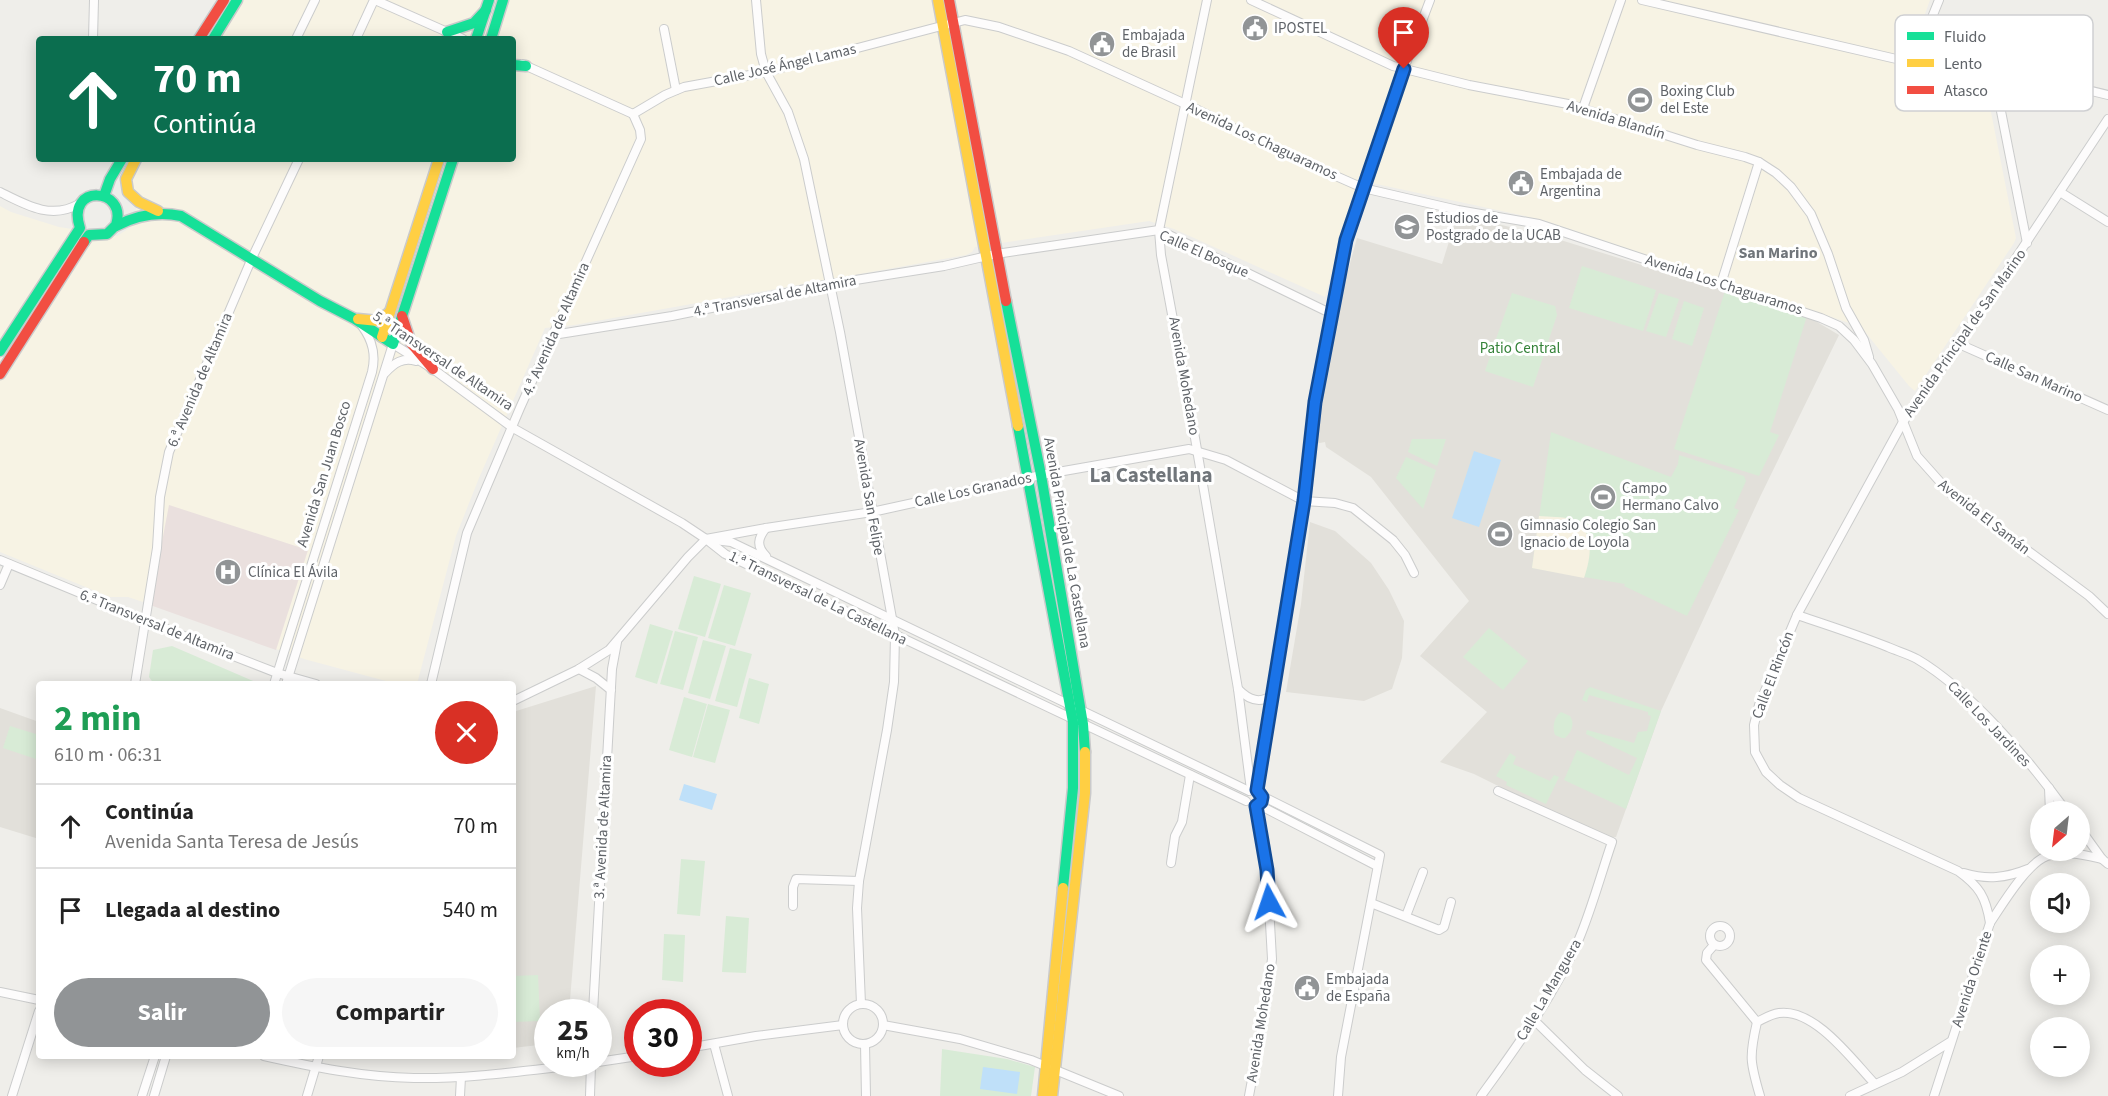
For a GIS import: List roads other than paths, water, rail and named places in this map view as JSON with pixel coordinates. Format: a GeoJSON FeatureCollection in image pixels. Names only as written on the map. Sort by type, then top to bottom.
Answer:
{"type":"FeatureCollection","features":[{"type":"Feature","properties":{"kind":"street"},"geometry":{"type":"LineString","coordinates":[[93,36],[94,0]]}},
{"type":"Feature","properties":{"kind":"street"},"geometry":{"type":"LineString","coordinates":[[201,36],[223,0]]}},
{"type":"Feature","properties":{"kind":"street"},"geometry":{"type":"LineString","coordinates":[[215,36],[237,0]]}},
{"type":"Feature","properties":{"kind":"street"},"geometry":{"type":"LineString","coordinates":[[297,36],[315,0]]}},
{"type":"Feature","properties":{"kind":"street"},"geometry":{"type":"LineString","coordinates":[[357,36],[375,0],[456,36]]}},
{"type":"Feature","properties":{"kind":"street"},"geometry":{"type":"LineString","coordinates":[[492,36],[503,0]]}},
{"type":"Feature","properties":{"kind":"street","name":"Avenida San Felipe"},"geometry":{"type":"LineString","coordinates":[[756,0],[761,54],[766,72],[788,112],[798,137],[830,284],[895,635],[894,682],[887,730],[859,881],[857,908],[861,1004]]}},
{"type":"Feature","properties":{"kind":"street","name":"Avenida Principal de La Castellana"},"geometry":{"type":"LineString","coordinates":[[938,0],[1070,706],[1083,724],[1085,793],[1050,1067],[1042,1096]]}},
{"type":"Feature","properties":{"kind":"street","name":"Avenida Principal de La Castellana"},"geometry":{"type":"LineString","coordinates":[[949,0],[996,254],[1041,475],[1077,715],[1050,1067],[1052,1096]]}},
{"type":"Feature","properties":{"kind":"street","name":"Avenida Mohedano"},"geometry":{"type":"LineString","coordinates":[[1207,0],[1159,230],[1161,255],[1255,792]]}},
{"type":"Feature","properties":{"kind":"street","name":"Avenida Blandín"},"geometry":{"type":"LineString","coordinates":[[1251,0],[1383,62],[1404,69],[1583,108],[1664,135],[1759,162],[1791,187],[1811,214],[1828,254],[1846,308],[1864,340],[1872,364]]}},
{"type":"Feature","properties":{"kind":"street"},"geometry":{"type":"LineString","coordinates":[[1258,805],[1255,792],[1304,501],[1315,402],[1346,240],[1430,0]]}},
{"type":"Feature","properties":{"kind":"street"},"geometry":{"type":"LineString","coordinates":[[1583,108],[1621,0]]}},
{"type":"Feature","properties":{"kind":"street","name":"Avenida Principal de San Marino"},"geometry":{"type":"LineString","coordinates":[[1642,0],[1895,58]]}},
{"type":"Feature","properties":{"kind":"street"},"geometry":{"type":"LineString","coordinates":[[1933,15],[1939,0]]}},
{"type":"Feature","properties":{"kind":"street"},"geometry":{"type":"LineString","coordinates":[[447,32],[474,23],[488,5]]}},
{"type":"Feature","properties":{"kind":"street"},"geometry":{"type":"LineString","coordinates":[[477,36],[488,5]]}},
{"type":"Feature","properties":{"kind":"street","name":"Calle José Ángel Lamas"},"geometry":{"type":"LineString","coordinates":[[633,114],[676,90],[688,86],[766,72],[942,26],[953,21]]}},
{"type":"Feature","properties":{"kind":"street","name":"Avenida Los Chaguaramos"},"geometry":{"type":"LineString","coordinates":[[953,21],[983,22],[1069,51],[1277,150],[1363,188],[1458,210],[1539,225],[1821,318],[1839,326],[1854,340],[1872,364]]}},
{"type":"Feature","properties":{"kind":"street"},"geometry":{"type":"LineString","coordinates":[[664,29],[676,90]]}},
{"type":"Feature","properties":{"kind":"street"},"geometry":{"type":"LineString","coordinates":[[516,61],[633,114]]}},
{"type":"Feature","properties":{"kind":"street"},"geometry":{"type":"LineString","coordinates":[[516,65],[526,66]]}},
{"type":"Feature","properties":{"kind":"street"},"geometry":{"type":"LineString","coordinates":[[2093,91],[2108,95]]}},
{"type":"Feature","properties":{"kind":"street","name":"Avenida Principal de San Marino"},"geometry":{"type":"LineString","coordinates":[[2001,111],[2027,243]]}},
{"type":"Feature","properties":{"kind":"street","name":"4.ª Avenida de Altamira"},"geometry":{"type":"LineString","coordinates":[[432,681],[467,533],[640,139],[640,130],[633,114]]}},
{"type":"Feature","properties":{"kind":"street","name":"Avenida Principal de San Marino"},"geometry":{"type":"LineString","coordinates":[[1903,422],[1959,344],[2108,119]]}},
{"type":"Feature","properties":{"kind":"street"},"geometry":{"type":"LineString","coordinates":[[104,196],[110,179],[120,162]]}},
{"type":"Feature","properties":{"kind":"street","name":"6.ª Avenida de Altamira"},"geometry":{"type":"LineString","coordinates":[[136,681],[157,548],[160,497],[169,452],[252,258],[298,162]]}},
{"type":"Feature","properties":{"kind":"street"},"geometry":{"type":"LineString","coordinates":[[388,356],[382,337],[438,162]]}},
{"type":"Feature","properties":{"kind":"street","name":"Avenida San Juan Bosco"},"geometry":{"type":"LineString","coordinates":[[287,680],[388,356],[452,162]]}},
{"type":"Feature","properties":{"kind":"street"},"geometry":{"type":"LineString","coordinates":[[1721,284],[1759,162]]}},
{"type":"Feature","properties":{"kind":"street","name":"5.ª Transversal de Altamira"},"geometry":{"type":"LineString","coordinates":[[133,164],[125,183],[126,190],[140,205],[161,213],[181,216],[320,301],[355,319],[433,369],[513,428],[706,539]]}},
{"type":"Feature","properties":{"kind":"street"},"geometry":{"type":"LineString","coordinates":[[0,192],[47,212],[71,209],[89,196],[104,196],[112,201],[118,210],[116,226]]}},
{"type":"Feature","properties":{"kind":"street"},"geometry":{"type":"LineString","coordinates":[[2060,192],[2108,222]]}},
{"type":"Feature","properties":{"kind":"street"},"geometry":{"type":"LineString","coordinates":[[0,351],[80,228],[76,213],[79,204]]}},
{"type":"Feature","properties":{"kind":"street","name":"5.ª Transversal de Altamira"},"geometry":{"type":"LineString","coordinates":[[0,374],[89,235],[100,237],[133,218],[161,213]]}},
{"type":"Feature","properties":{"kind":"street","name":"Calle El Bosque"},"geometry":{"type":"LineString","coordinates":[[996,254],[1159,230],[1332,314]]}},
{"type":"Feature","properties":{"kind":"street","name":"4.ª Transversal de Altamira"},"geometry":{"type":"LineString","coordinates":[[553,335],[672,316],[996,254]]}},
{"type":"Feature","properties":{"kind":"street"},"geometry":{"type":"LineString","coordinates":[[355,319],[378,321],[383,319],[393,307]]}},
{"type":"Feature","properties":{"kind":"street"},"geometry":{"type":"LineString","coordinates":[[1839,326],[1845,316],[1846,308]]}},
{"type":"Feature","properties":{"kind":"street"},"geometry":{"type":"LineString","coordinates":[[402,316],[411,342],[433,369]]}},
{"type":"Feature","properties":{"kind":"street","name":"Avenida San Juan Bosco"},"geometry":{"type":"LineString","coordinates":[[275,681],[374,361],[371,341],[355,319]]}},
{"type":"Feature","properties":{"kind":"street","name":"Calle San Marino"},"geometry":{"type":"LineString","coordinates":[[1959,344],[2108,410]]}},
{"type":"Feature","properties":{"kind":"street"},"geometry":{"type":"LineString","coordinates":[[383,377],[391,366],[406,359],[433,369]]}},
{"type":"Feature","properties":{"kind":"street","name":"Avenida El Samán"},"geometry":{"type":"LineString","coordinates":[[1872,364],[1903,422],[1917,456],[1950,493],[2089,596],[2108,614]]}},
{"type":"Feature","properties":{"kind":"street","name":"Calle El Rincón"},"geometry":{"type":"LineString","coordinates":[[1903,422],[1797,615],[1759,705],[1754,725],[1755,752],[1766,772],[1799,798],[1958,871],[1994,878],[2030,869]]}},
{"type":"Feature","properties":{"kind":"street","name":"Calle Los Granados"},"geometry":{"type":"LineString","coordinates":[[706,539],[872,512],[1041,475],[1180,449],[1197,451],[1226,460],[1304,501],[1335,503],[1353,508],[1393,540],[1405,555],[1414,573]]}},
{"type":"Feature","properties":{"kind":"street"},"geometry":{"type":"LineString","coordinates":[[766,528],[759,540],[759,547],[769,560]]}},
{"type":"Feature","properties":{"kind":"street"},"geometry":{"type":"LineString","coordinates":[[516,700],[601,657],[617,642],[706,539]]}},
{"type":"Feature","properties":{"kind":"street","name":"1.ª Transversal de La Castellana"},"geometry":{"type":"LineString","coordinates":[[706,539],[731,542],[1070,706]]}},
{"type":"Feature","properties":{"kind":"street","name":"1.ª Transversal de La Castellana"},"geometry":{"type":"LineString","coordinates":[[706,539],[725,554],[895,635],[1255,792],[1380,855],[1377,866]]}},
{"type":"Feature","properties":{"kind":"street","name":"6.ª Transversal de Altamira"},"geometry":{"type":"LineString","coordinates":[[0,560],[277,673],[287,680]]}},
{"type":"Feature","properties":{"kind":"street"},"geometry":{"type":"LineString","coordinates":[[0,585],[9,564]]}},
{"type":"Feature","properties":{"kind":"street","name":"Calle Los Jardines"},"geometry":{"type":"LineString","coordinates":[[1797,615],[1916,658],[1949,681],[1975,705],[2059,801]]}},
{"type":"Feature","properties":{"kind":"street","name":"3.ª Avenida de Altamira"},"geometry":{"type":"LineString","coordinates":[[594,999],[612,669],[617,642]]}},
{"type":"Feature","properties":{"kind":"street"},"geometry":{"type":"LineString","coordinates":[[579,669],[596,678],[611,690]]}},
{"type":"Feature","properties":{"kind":"street"},"geometry":{"type":"LineString","coordinates":[[1238,689],[1253,700],[1266,699],[1273,694]]}},
{"type":"Feature","properties":{"kind":"street"},"geometry":{"type":"LineString","coordinates":[[1083,724],[1246,801],[1251,806],[1258,805],[1377,866],[1341,1057],[1338,1096]]}},
{"type":"Feature","properties":{"kind":"street"},"geometry":{"type":"LineString","coordinates":[[1171,863],[1175,836],[1182,822],[1190,775]]}},
{"type":"Feature","properties":{"kind":"street"},"geometry":{"type":"LineString","coordinates":[[2049,787],[2050,801]]}},
{"type":"Feature","properties":{"kind":"street","name":"Calle La Manguera"},"geometry":{"type":"LineString","coordinates":[[1481,1096],[1535,1021],[1580,938],[1612,842],[1498,791]]}},
{"type":"Feature","properties":{"kind":"street"},"geometry":{"type":"LineString","coordinates":[[1246,801],[1246,795],[1255,792]]}},
{"type":"Feature","properties":{"kind":"street","name":"Avenida Mohedano"},"geometry":{"type":"LineString","coordinates":[[1249,1096],[1272,959],[1267,870],[1258,805]]}},
{"type":"Feature","properties":{"kind":"street"},"geometry":{"type":"LineString","coordinates":[[2090,842],[2105,862]]}},
{"type":"Feature","properties":{"kind":"street","name":"Avenida Oriente"},"geometry":{"type":"LineString","coordinates":[[2090,858],[2105,862]]}},
{"type":"Feature","properties":{"kind":"street","name":"Avenida Oriente"},"geometry":{"type":"LineString","coordinates":[[1850,1096],[1902,1072],[1950,1042],[1990,923],[2038,861]]}},
{"type":"Feature","properties":{"kind":"street","name":"Calle El Rincón"},"geometry":{"type":"LineString","coordinates":[[1958,871],[1983,894],[1990,923]]}},
{"type":"Feature","properties":{"kind":"street"},"geometry":{"type":"LineString","coordinates":[[1406,916],[1423,873]]}},
{"type":"Feature","properties":{"kind":"street"},"geometry":{"type":"LineString","coordinates":[[793,906],[793,887],[796,879],[859,881]]}},
{"type":"Feature","properties":{"kind":"street"},"geometry":{"type":"LineString","coordinates":[[1371,903],[1439,930],[1444,927],[1451,902]]}},
{"type":"Feature","properties":{"kind":"street"},"geometry":{"type":"LineString","coordinates":[[1714,945],[1707,953],[1706,960],[1758,1022]]}},
{"type":"Feature","properties":{"kind":"street"},"geometry":{"type":"LineString","coordinates":[[0,992],[36,999]]}},
{"type":"Feature","properties":{"kind":"street"},"geometry":{"type":"LineString","coordinates":[[861,1004],[875,1008],[881,1015],[883,1025],[878,1038],[865,1044],[850,1039],[843,1025],[846,1012],[861,1004]]}},
{"type":"Feature","properties":{"kind":"street"},"geometry":{"type":"LineString","coordinates":[[1760,1096],[1751,1068],[1752,1047],[1758,1022],[1769,1015],[1782,1012],[1809,1018],[1831,1037],[1875,1084]]}},
{"type":"Feature","properties":{"kind":"street"},"geometry":{"type":"LineString","coordinates":[[12,1096],[36,1020]]}},
{"type":"Feature","properties":{"kind":"street"},"geometry":{"type":"LineString","coordinates":[[1535,1021],[1586,1070],[1618,1096]]}},
{"type":"Feature","properties":{"kind":"street"},"geometry":{"type":"LineString","coordinates":[[702,1046],[756,1036],[843,1025]]}},
{"type":"Feature","properties":{"kind":"street"},"geometry":{"type":"LineString","coordinates":[[883,1025],[960,1039],[1050,1067],[1119,1096]]}},
{"type":"Feature","properties":{"kind":"street"},"geometry":{"type":"LineString","coordinates":[[1934,1096],[1950,1042]]}},
{"type":"Feature","properties":{"kind":"street"},"geometry":{"type":"LineString","coordinates":[[714,1044],[728,1096]]}},
{"type":"Feature","properties":{"kind":"street"},"geometry":{"type":"LineString","coordinates":[[865,1044],[866,1096]]}},
{"type":"Feature","properties":{"kind":"street"},"geometry":{"type":"LineString","coordinates":[[142,1096],[154,1059]]}},
{"type":"Feature","properties":{"kind":"street"},"geometry":{"type":"LineString","coordinates":[[154,1096],[165,1059]]}},
{"type":"Feature","properties":{"kind":"street"},"geometry":{"type":"LineString","coordinates":[[278,1059],[315,1067],[412,1078],[461,1077],[534,1070]]}},
{"type":"Feature","properties":{"kind":"street"},"geometry":{"type":"LineString","coordinates":[[307,1096],[318,1059]]}},
{"type":"Feature","properties":{"kind":"street"},"geometry":{"type":"LineString","coordinates":[[460,1096],[461,1077]]}},
{"type":"Feature","properties":{"kind":"street"},"geometry":{"type":"LineString","coordinates":[[589,1077],[590,1096]]}},
{"type":"Feature","properties":{"kind":"water"},"geometry":{"type":"Polygon","coordinates":[[[1474,451],[1501,460],[1479,527],[1452,518],[1474,451]]]}},
{"type":"Feature","properties":{"kind":"water"},"geometry":{"type":"Polygon","coordinates":[[[684,784],[717,794],[712,810],[679,800],[684,784]]]}},
{"type":"Feature","properties":{"kind":"water"},"geometry":{"type":"Polygon","coordinates":[[[983,1067],[1020,1072],[1017,1094],[980,1089],[983,1067]]]}},
{"type":"Feature","properties":{"kind":"place","name":"IPOSTEL"},"geometry":{"type":"Point","coordinates":[1255,28]}},
{"type":"Feature","properties":{"kind":"place","name":"Embajada de Brasil"},"geometry":{"type":"Point","coordinates":[1102,44]}},
{"type":"Feature","properties":{"kind":"place","name":"Boxing Club del Este"},"geometry":{"type":"Point","coordinates":[1640,100]}},
{"type":"Feature","properties":{"kind":"place","name":"Embajada de Argentina"},"geometry":{"type":"Point","coordinates":[1521,183]}},
{"type":"Feature","properties":{"kind":"place","name":"Estudios de Postgrado de la UCAB"},"geometry":{"type":"Point","coordinates":[1407,227]}},
{"type":"Feature","properties":{"kind":"place","name":"Campo Hermano Calvo"},"geometry":{"type":"Point","coordinates":[1603,497]}},
{"type":"Feature","properties":{"kind":"place","name":"Gimnasio Colegio San Ignacio de Loyola"},"geometry":{"type":"Point","coordinates":[1500,534]}},
{"type":"Feature","properties":{"kind":"place","name":"Clínica El Ávila"},"geometry":{"type":"Point","coordinates":[228,572]}},
{"type":"Feature","properties":{"kind":"place","name":"Embajada de España"},"geometry":{"type":"Point","coordinates":[1307,988]}},
{"type":"Feature","properties":{"kind":"district","name":"San Marino"},"geometry":{"type":"Point","coordinates":[1778,253]}},
{"type":"Feature","properties":{"kind":"district","name":"La Castellana"},"geometry":{"type":"Point","coordinates":[1151,475]}},
{"type":"Feature","properties":{"kind":"park label","name":"Patio Central"},"geometry":{"type":"Point","coordinates":[1520,348]}}]}
